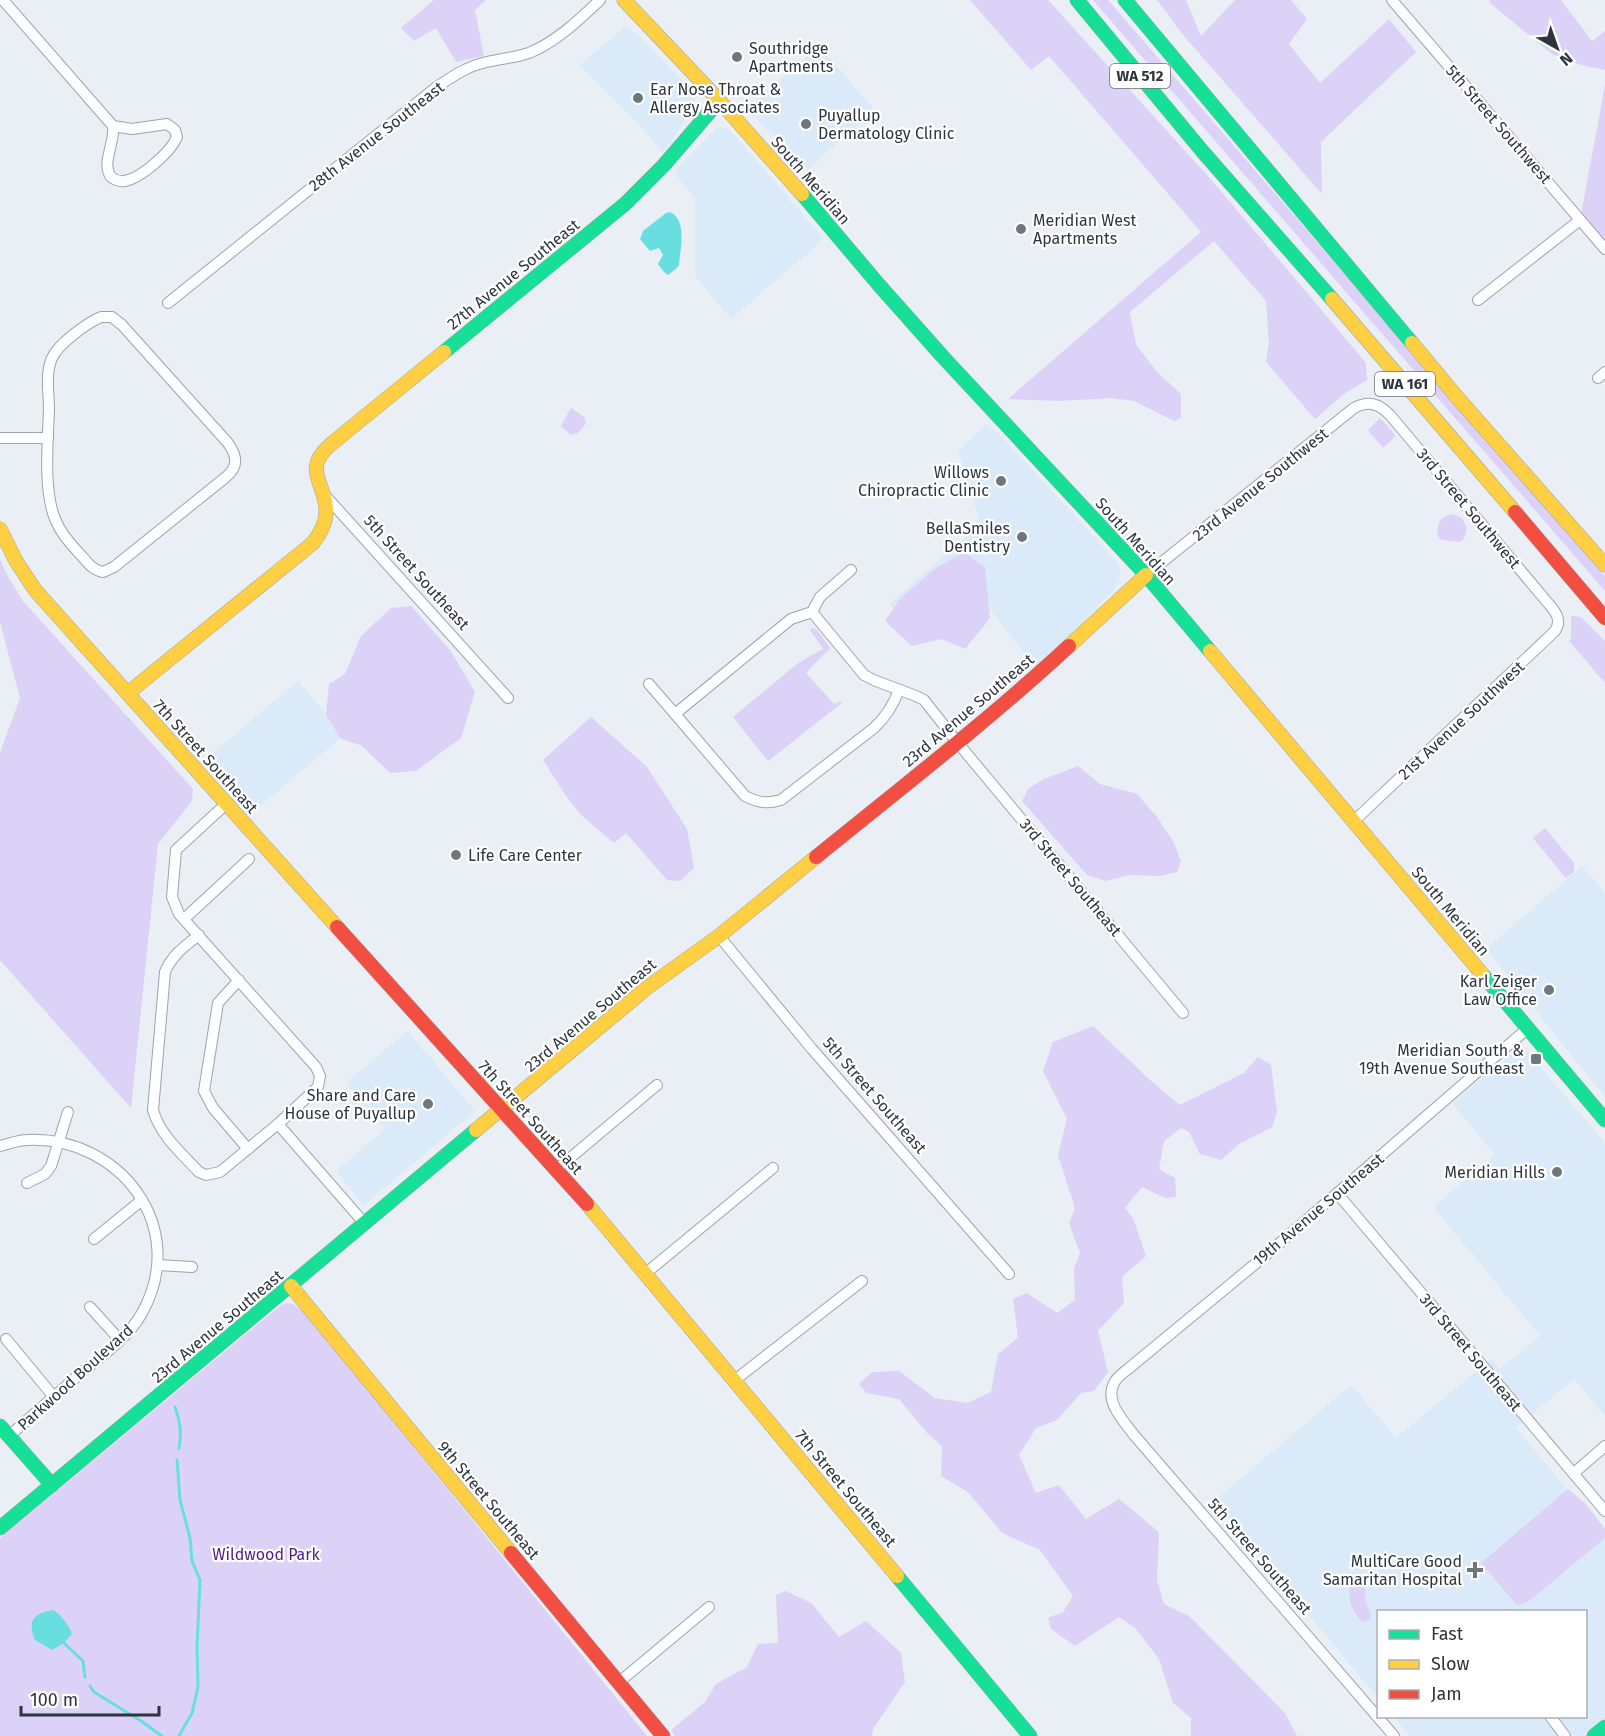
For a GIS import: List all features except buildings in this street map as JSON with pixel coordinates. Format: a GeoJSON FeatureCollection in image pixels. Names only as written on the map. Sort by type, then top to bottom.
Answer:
{"type":"FeatureCollection","features":[{"type":"Feature","properties":{"kind":"main road","name":"South Meridian"},"geometry":{"type":"LineString","coordinates":[[624,0],[798,189],[943,357],[1146,575],[1605,1120]]}},
{"type":"Feature","properties":{"kind":"main road","name":"WA 512"},"geometry":{"type":"LineString","coordinates":[[1125,0],[1230,127]]}},
{"type":"Feature","properties":{"kind":"main road","name":"WA 161"},"geometry":{"type":"LineString","coordinates":[[1140,0],[1230,127],[1456,396],[1605,565]]}},
{"type":"Feature","properties":{"kind":"main road","name":"WA 161"},"geometry":{"type":"LineString","coordinates":[[1072,4],[1408,387],[1605,618]]}},
{"type":"Feature","properties":{"kind":"main road","name":"27th Avenue Southeast"},"geometry":{"type":"LineString","coordinates":[[322,492],[317,482],[317,462],[330,445],[625,204],[664,165],[719,101]]}},
{"type":"Feature","properties":{"kind":"main road"},"geometry":{"type":"LineString","coordinates":[[128,693],[313,543],[322,533],[325,523],[326,503],[322,492]]}},
{"type":"Feature","properties":{"kind":"main road","name":"7th Street Southeast"},"geometry":{"type":"LineString","coordinates":[[0,529],[20,570],[35,590],[557,1169],[1030,1736]]}},
{"type":"Feature","properties":{"kind":"main road","name":"23rd Avenue Southeast"},"geometry":{"type":"LineString","coordinates":[[0,1528],[648,987],[719,936],[957,742],[1042,670],[1146,575]]}},
{"type":"Feature","properties":{"kind":"main road","name":"9th Street Southeast"},"geometry":{"type":"LineString","coordinates":[[291,1286],[663,1736]]}},
{"type":"Feature","properties":{"kind":"main road"},"geometry":{"type":"LineString","coordinates":[[4,1431],[52,1485]]}},
{"type":"Feature","properties":{"kind":"main road"},"geometry":{"type":"LineString","coordinates":[[1594,1736],[1605,1727]]}},
{"type":"Feature","properties":{"kind":"street"},"geometry":{"type":"LineString","coordinates":[[3,0],[113,126],[114,137],[107,160],[107,169],[111,177],[120,181],[129,180],[148,168],[168,150],[177,137],[175,130],[167,124],[128,129],[113,126]]}},
{"type":"Feature","properties":{"kind":"street","name":"28th Avenue Southeast"},"geometry":{"type":"LineString","coordinates":[[168,303],[438,86],[467,68],[518,56],[539,48],[600,0]]}},
{"type":"Feature","properties":{"kind":"street","name":"5th Street Southwest"},"geometry":{"type":"LineString","coordinates":[[1392,0],[1605,249]]}},
{"type":"Feature","properties":{"kind":"street"},"geometry":{"type":"LineString","coordinates":[[1478,300],[1580,220]]}},
{"type":"Feature","properties":{"kind":"street"},"geometry":{"type":"LineString","coordinates":[[115,318],[228,443],[236,459],[235,467],[226,477],[114,567],[103,572],[92,567],[63,534],[54,517],[49,485],[48,438],[49,374],[52,359],[60,347],[86,326],[97,319],[115,318]]}},
{"type":"Feature","properties":{"kind":"street","name":"23rd Avenue Southwest"},"geometry":{"type":"LineString","coordinates":[[1146,575],[1354,408],[1366,403],[1378,405]]}},
{"type":"Feature","properties":{"kind":"street","name":"3rd Street Southwest"},"geometry":{"type":"LineString","coordinates":[[1378,405],[1397,424],[1557,615]]}},
{"type":"Feature","properties":{"kind":"street"},"geometry":{"type":"LineString","coordinates":[[0,438],[48,438]]}},
{"type":"Feature","properties":{"kind":"street","name":"5th Street Southeast"},"geometry":{"type":"LineString","coordinates":[[322,492],[508,698]]}},
{"type":"Feature","properties":{"kind":"street"},"geometry":{"type":"LineString","coordinates":[[675,714],[792,619],[812,612],[820,597],[851,570]]}},
{"type":"Feature","properties":{"kind":"street","name":"3rd Street Southeast"},"geometry":{"type":"LineString","coordinates":[[812,612],[864,675],[924,700],[1183,1013]]}},
{"type":"Feature","properties":{"kind":"street","name":"21st Avenue Southwest"},"geometry":{"type":"LineString","coordinates":[[1354,821],[1549,637],[1558,624],[1557,615]]}},
{"type":"Feature","properties":{"kind":"street"},"geometry":{"type":"LineString","coordinates":[[649,684],[745,796],[768,804],[782,800],[874,728],[886,717],[894,705],[899,690]]}},
{"type":"Feature","properties":{"kind":"street"},"geometry":{"type":"LineString","coordinates":[[199,935],[177,953],[165,972],[153,1110],[156,1122],[164,1134],[198,1172],[206,1175],[220,1172],[278,1124],[316,1090],[320,1076],[316,1066],[199,935],[179,914],[172,897],[176,850],[226,804]]}},
{"type":"Feature","properties":{"kind":"street"},"geometry":{"type":"LineString","coordinates":[[184,919],[249,859]]}},
{"type":"Feature","properties":{"kind":"street","name":"5th Street Southeast"},"geometry":{"type":"LineString","coordinates":[[719,936],[812,1049],[1009,1274]]}},
{"type":"Feature","properties":{"kind":"street"},"geometry":{"type":"LineString","coordinates":[[239,980],[218,1003],[204,1091],[213,1108],[248,1149]]}},
{"type":"Feature","properties":{"kind":"street","name":"19th Avenue Southeast"},"geometry":{"type":"LineString","coordinates":[[1112,1392],[1113,1385],[1128,1369],[1528,1028]]}},
{"type":"Feature","properties":{"kind":"street"},"geometry":{"type":"LineString","coordinates":[[557,1169],[657,1086]]}},
{"type":"Feature","properties":{"kind":"street"},"geometry":{"type":"LineString","coordinates":[[27,1183],[49,1170],[68,1112]]}},
{"type":"Feature","properties":{"kind":"street"},"geometry":{"type":"LineString","coordinates":[[278,1124],[365,1224]]}},
{"type":"Feature","properties":{"kind":"street","name":"Parkwood Boulevard"},"geometry":{"type":"LineString","coordinates":[[0,1146],[25,1140],[45,1141],[59,1143],[105,1160],[142,1200],[154,1224],[158,1250],[158,1265],[152,1291],[135,1324],[54,1397],[4,1431]]}},
{"type":"Feature","properties":{"kind":"street"},"geometry":{"type":"LineString","coordinates":[[646,1273],[773,1168]]}},
{"type":"Feature","properties":{"kind":"street","name":"3rd Street Southeast"},"geometry":{"type":"LineString","coordinates":[[1337,1193],[1605,1511]]}},
{"type":"Feature","properties":{"kind":"street"},"geometry":{"type":"LineString","coordinates":[[94,1239],[142,1200]]}},
{"type":"Feature","properties":{"kind":"street"},"geometry":{"type":"LineString","coordinates":[[158,1265],[192,1267]]}},
{"type":"Feature","properties":{"kind":"street"},"geometry":{"type":"LineString","coordinates":[[735,1380],[862,1281]]}},
{"type":"Feature","properties":{"kind":"street"},"geometry":{"type":"LineString","coordinates":[[90,1307],[119,1339]]}},
{"type":"Feature","properties":{"kind":"street"},"geometry":{"type":"LineString","coordinates":[[6,1339],[54,1397]]}},
{"type":"Feature","properties":{"kind":"street","name":"5th Street Southeast"},"geometry":{"type":"LineString","coordinates":[[1112,1392],[1111,1398],[1117,1412],[1134,1435],[1377,1716]]}},
{"type":"Feature","properties":{"kind":"street"},"geometry":{"type":"LineString","coordinates":[[1574,1473],[1605,1446]]}},
{"type":"Feature","properties":{"kind":"street"},"geometry":{"type":"LineString","coordinates":[[618,1683],[709,1607]]}},
{"type":"Feature","properties":{"kind":"street","name":"5th Street Southeast"},"geometry":{"type":"LineString","coordinates":[[1378,1718],[1394,1736]]}},
{"type":"Feature","properties":{"kind":"street"},"geometry":{"type":"LineString","coordinates":[[1552,1718],[1565,1736]]}},
{"type":"Feature","properties":{"kind":"shaded area"},"geometry":{"type":"Polygon","coordinates":[[[625,27],[639,36],[695,97],[690,114],[663,153],[642,128],[580,65],[625,27]]]}},
{"type":"Feature","properties":{"kind":"shaded area"},"geometry":{"type":"Polygon","coordinates":[[[819,46],[875,110],[808,169],[747,109],[819,46]]]}},
{"type":"Feature","properties":{"kind":"shaded area"},"geometry":{"type":"Polygon","coordinates":[[[719,127],[728,128],[824,239],[731,319],[695,276],[695,198],[675,174],[678,167],[719,127]]]}},
{"type":"Feature","properties":{"kind":"shaded area"},"geometry":{"type":"Polygon","coordinates":[[[986,424],[1000,435],[1116,561],[1121,571],[1119,582],[1113,591],[1035,667],[981,598],[921,642],[889,604],[981,524],[958,451],[986,424]]]}},
{"type":"Feature","properties":{"kind":"shaded area"},"geometry":{"type":"Polygon","coordinates":[[[298,681],[344,735],[253,812],[207,758],[298,681]]]}},
{"type":"Feature","properties":{"kind":"shaded area"},"geometry":{"type":"Polygon","coordinates":[[[1582,866],[1605,893],[1605,1097],[1486,949],[1582,866]]]}},
{"type":"Feature","properties":{"kind":"shaded area"},"geometry":{"type":"Polygon","coordinates":[[[408,1031],[475,1111],[364,1205],[336,1171],[385,1129],[346,1083],[408,1031]]]}},
{"type":"Feature","properties":{"kind":"shaded area"},"geometry":{"type":"Polygon","coordinates":[[[1517,1050],[1528,1052],[1605,1143],[1605,1416],[1574,1379],[1516,1428],[1605,1534],[1605,1736],[1410,1736],[1395,1718],[1587,1718],[1587,1610],[1377,1610],[1377,1697],[1214,1501],[1351,1385],[1396,1438],[1491,1359],[1500,1369],[1540,1336],[1433,1207],[1495,1155],[1452,1103],[1517,1050]]]}},
{"type":"Feature","properties":{"kind":"green space"},"geometry":{"type":"Polygon","coordinates":[[[434,0],[486,0],[475,10],[484,56],[456,62],[436,28],[414,41],[401,28],[434,0]]]}},
{"type":"Feature","properties":{"kind":"green space"},"geometry":{"type":"Polygon","coordinates":[[[970,0],[1048,0],[1207,175],[1336,327],[1366,363],[1367,380],[1344,394],[1315,419],[1266,362],[1269,343],[1266,301],[1214,241],[1130,312],[1136,345],[1158,373],[1181,394],[1181,418],[1174,421],[1134,401],[1111,398],[1057,401],[1008,399],[1201,232],[1049,56],[1031,70],[970,0]]]}},
{"type":"Feature","properties":{"kind":"green space"},"geometry":{"type":"Polygon","coordinates":[[[1093,0],[1108,0],[1605,576],[1605,591],[1093,0]]]}},
{"type":"Feature","properties":{"kind":"green space"},"geometry":{"type":"Polygon","coordinates":[[[1157,0],[1186,0],[1201,36],[1235,0],[1291,0],[1307,19],[1289,44],[1320,83],[1389,19],[1416,52],[1321,142],[1322,194],[1184,36],[1157,0]]]}},
{"type":"Feature","properties":{"kind":"green space"},"geometry":{"type":"Polygon","coordinates":[[[1489,0],[1561,0],[1592,41],[1605,31],[1605,70],[1581,65],[1552,54],[1489,0]]]}},
{"type":"Feature","properties":{"kind":"green space"},"geometry":{"type":"Polygon","coordinates":[[[1605,85],[1605,249],[1580,220],[1605,85]]]}},
{"type":"Feature","properties":{"kind":"green space"},"geometry":{"type":"Polygon","coordinates":[[[571,408],[584,417],[586,423],[578,433],[571,435],[561,426],[571,408]]]}},
{"type":"Feature","properties":{"kind":"green space"},"geometry":{"type":"Polygon","coordinates":[[[1380,418],[1396,436],[1383,448],[1368,430],[1380,418]]]}},
{"type":"Feature","properties":{"kind":"green space"},"geometry":{"type":"Polygon","coordinates":[[[1453,514],[1462,518],[1467,528],[1464,539],[1460,542],[1441,540],[1437,535],[1440,521],[1445,516],[1453,514]]]}},
{"type":"Feature","properties":{"kind":"green space"},"geometry":{"type":"Polygon","coordinates":[[[964,552],[985,567],[990,618],[965,649],[942,639],[912,646],[885,621],[900,599],[933,570],[964,552]]]}},
{"type":"Feature","properties":{"kind":"green space"},"geometry":{"type":"Polygon","coordinates":[[[0,559],[22,600],[193,789],[192,801],[158,844],[131,1108],[0,960],[0,753],[20,698],[0,622],[0,559]]]}},
{"type":"Feature","properties":{"kind":"green space"},"geometry":{"type":"Polygon","coordinates":[[[411,606],[450,650],[475,692],[461,738],[416,771],[390,773],[361,745],[341,739],[326,715],[329,684],[345,674],[361,636],[391,608],[411,606]]]}},
{"type":"Feature","properties":{"kind":"green space"},"geometry":{"type":"Polygon","coordinates":[[[1571,616],[1581,617],[1605,641],[1605,683],[1569,641],[1571,616]]]}},
{"type":"Feature","properties":{"kind":"green space"},"geometry":{"type":"Polygon","coordinates":[[[812,628],[817,630],[830,648],[806,673],[834,704],[840,701],[842,703],[768,761],[733,717],[798,663],[823,649],[810,630],[812,628]]]}},
{"type":"Feature","properties":{"kind":"green space"},"geometry":{"type":"Polygon","coordinates":[[[591,717],[647,767],[687,829],[694,868],[680,881],[667,880],[626,833],[614,843],[581,815],[543,760],[591,717]]]}},
{"type":"Feature","properties":{"kind":"green space"},"geometry":{"type":"Polygon","coordinates":[[[1078,766],[1100,784],[1137,794],[1157,817],[1174,843],[1181,861],[1177,872],[1160,876],[1129,875],[1106,881],[1087,875],[1022,801],[1029,788],[1044,779],[1078,766]]]}},
{"type":"Feature","properties":{"kind":"green space"},"geometry":{"type":"Polygon","coordinates":[[[1545,828],[1574,863],[1574,872],[1566,878],[1533,838],[1545,828]]]}},
{"type":"Feature","properties":{"kind":"green space"},"geometry":{"type":"Polygon","coordinates":[[[1093,1026],[1180,1105],[1244,1073],[1258,1057],[1271,1065],[1277,1112],[1272,1127],[1239,1144],[1221,1160],[1200,1154],[1189,1132],[1181,1128],[1164,1141],[1159,1169],[1175,1178],[1176,1197],[1165,1198],[1142,1187],[1125,1208],[1133,1218],[1146,1256],[1122,1277],[1124,1303],[1098,1331],[1108,1372],[1094,1391],[1081,1393],[1057,1420],[1036,1428],[1019,1455],[1036,1493],[1059,1485],[1086,1519],[1119,1499],[1159,1532],[1157,1580],[1164,1604],[1189,1616],[1285,1713],[1297,1736],[1191,1736],[1191,1718],[1173,1703],[1159,1659],[1135,1628],[1119,1617],[1075,1646],[1051,1629],[1048,1618],[1063,1612],[1073,1596],[1040,1550],[1002,1533],[968,1492],[941,1476],[942,1446],[928,1434],[899,1399],[866,1393],[859,1384],[872,1372],[899,1371],[935,1398],[967,1403],[991,1392],[998,1354],[1018,1338],[1013,1299],[1027,1293],[1057,1313],[1075,1300],[1074,1268],[1080,1253],[1069,1223],[1075,1208],[1058,1155],[1067,1119],[1043,1071],[1053,1042],[1093,1026]]]}},
{"type":"Feature","properties":{"kind":"green space","name":"Wildwood Park"},"geometry":{"type":"Polygon","coordinates":[[[293,1304],[306,1314],[647,1736],[0,1736],[0,1538],[281,1305],[293,1304]]]}},
{"type":"Feature","properties":{"kind":"green space"},"geometry":{"type":"Polygon","coordinates":[[[1568,1489],[1585,1503],[1605,1529],[1605,1538],[1528,1602],[1517,1605],[1481,1563],[1568,1489]]]}},
{"type":"Feature","properties":{"kind":"green space"},"geometry":{"type":"Polygon","coordinates":[[[1357,1573],[1363,1576],[1366,1584],[1365,1600],[1371,1615],[1370,1620],[1363,1622],[1354,1612],[1349,1592],[1357,1573]]]}},
{"type":"Feature","properties":{"kind":"green space"},"geometry":{"type":"Polygon","coordinates":[[[786,1591],[811,1603],[839,1637],[866,1621],[901,1653],[905,1682],[873,1729],[872,1736],[675,1736],[671,1730],[705,1702],[716,1684],[747,1667],[758,1644],[778,1643],[776,1595],[786,1591]]]}},
{"type":"Feature","properties":{"kind":"water"},"geometry":{"type":"Polygon","coordinates":[[[670,212],[679,222],[682,236],[679,265],[668,275],[658,264],[663,255],[659,248],[650,251],[640,239],[643,231],[670,212]]]}},
{"type":"Feature","properties":{"kind":"water"},"geometry":{"type":"Polygon","coordinates":[[[53,1610],[64,1620],[72,1634],[64,1643],[52,1650],[35,1640],[32,1623],[36,1616],[53,1610]]]}},
{"type":"Feature","properties":{"kind":"waterway"},"geometry":{"type":"LineString","coordinates":[[175,1407],[180,1427],[179,1448]]}},
{"type":"Feature","properties":{"kind":"waterway"},"geometry":{"type":"LineString","coordinates":[[177,1460],[180,1500],[190,1538],[192,1561],[200,1580],[198,1687],[192,1713],[179,1736]]}},
{"type":"Feature","properties":{"kind":"waterway"},"geometry":{"type":"LineString","coordinates":[[64,1643],[83,1661],[85,1677]]}},
{"type":"Feature","properties":{"kind":"waterway"},"geometry":{"type":"LineString","coordinates":[[90,1686],[94,1692],[162,1736]]}},
{"type":"Feature","properties":{"kind":"traffic: fast"},"geometry":{"type":"LineString","coordinates":[[1077,0],[1203,152],[1332,299]]}},
{"type":"Feature","properties":{"kind":"traffic: fast"},"geometry":{"type":"LineString","coordinates":[[1125,0],[1412,343]]}},
{"type":"Feature","properties":{"kind":"traffic: fast"},"geometry":{"type":"LineString","coordinates":[[444,352],[625,204],[664,165],[719,101]]}},
{"type":"Feature","properties":{"kind":"traffic: fast"},"geometry":{"type":"LineString","coordinates":[[802,194],[943,357],[1146,575],[1210,651]]}},
{"type":"Feature","properties":{"kind":"traffic: fast"},"geometry":{"type":"LineString","coordinates":[[1483,975],[1605,1120]]}},
{"type":"Feature","properties":{"kind":"traffic: fast"},"geometry":{"type":"LineString","coordinates":[[0,1528],[476,1130]]}},
{"type":"Feature","properties":{"kind":"traffic: fast"},"geometry":{"type":"LineString","coordinates":[[0,1426],[52,1485]]}},
{"type":"Feature","properties":{"kind":"traffic: fast"},"geometry":{"type":"LineString","coordinates":[[897,1576],[1030,1736]]}},
{"type":"Feature","properties":{"kind":"traffic: fast"},"geometry":{"type":"LineString","coordinates":[[1594,1736],[1605,1727]]}},
{"type":"Feature","properties":{"kind":"traffic: slow"},"geometry":{"type":"LineString","coordinates":[[624,0],[717,98],[802,194]]}},
{"type":"Feature","properties":{"kind":"traffic: slow"},"geometry":{"type":"LineString","coordinates":[[1332,299],[1515,512]]}},
{"type":"Feature","properties":{"kind":"traffic: slow"},"geometry":{"type":"LineString","coordinates":[[1412,343],[1605,565]]}},
{"type":"Feature","properties":{"kind":"traffic: slow"},"geometry":{"type":"LineString","coordinates":[[128,693],[313,543],[322,529],[326,516],[325,502],[316,470],[317,462],[322,454],[444,352]]}},
{"type":"Feature","properties":{"kind":"traffic: slow"},"geometry":{"type":"LineString","coordinates":[[0,529],[16,561],[35,590],[337,927]]}},
{"type":"Feature","properties":{"kind":"traffic: slow"},"geometry":{"type":"LineString","coordinates":[[1069,646],[1146,575]]}},
{"type":"Feature","properties":{"kind":"traffic: slow"},"geometry":{"type":"LineString","coordinates":[[1210,651],[1483,975]]}},
{"type":"Feature","properties":{"kind":"traffic: slow"},"geometry":{"type":"LineString","coordinates":[[476,1130],[648,987],[719,936],[816,857]]}},
{"type":"Feature","properties":{"kind":"traffic: slow"},"geometry":{"type":"LineString","coordinates":[[587,1204],[897,1576]]}},
{"type":"Feature","properties":{"kind":"traffic: slow"},"geometry":{"type":"LineString","coordinates":[[291,1286],[511,1553]]}},
{"type":"Feature","properties":{"kind":"traffic: jam"},"geometry":{"type":"LineString","coordinates":[[1515,512],[1605,618]]}},
{"type":"Feature","properties":{"kind":"traffic: jam"},"geometry":{"type":"LineString","coordinates":[[816,857],[976,727],[1069,646]]}},
{"type":"Feature","properties":{"kind":"traffic: jam"},"geometry":{"type":"LineString","coordinates":[[337,927],[587,1204]]}},
{"type":"Feature","properties":{"kind":"traffic: jam"},"geometry":{"type":"LineString","coordinates":[[511,1553],[663,1736]]}},
{"type":"Feature","properties":{"kind":"place","name":"Southridge Apartments"},"geometry":{"type":"Point","coordinates":[737,57]}},
{"type":"Feature","properties":{"kind":"place","name":"Ear Nose Throat & Allergy Associates"},"geometry":{"type":"Point","coordinates":[638,98]}},
{"type":"Feature","properties":{"kind":"place","name":"Puyallup Dermatology Clinic"},"geometry":{"type":"Point","coordinates":[806,124]}},
{"type":"Feature","properties":{"kind":"place","name":"Meridian West Apartments"},"geometry":{"type":"Point","coordinates":[1021,229]}},
{"type":"Feature","properties":{"kind":"place","name":"Willows Chiropractic Clinic"},"geometry":{"type":"Point","coordinates":[1001,481]}},
{"type":"Feature","properties":{"kind":"place","name":"BellaSmiles Dentistry"},"geometry":{"type":"Point","coordinates":[1022,537]}},
{"type":"Feature","properties":{"kind":"place","name":"Life Care Center"},"geometry":{"type":"Point","coordinates":[456,855]}},
{"type":"Feature","properties":{"kind":"place","name":"Karl Zeiger Law Office"},"geometry":{"type":"Point","coordinates":[1549,990]}},
{"type":"Feature","properties":{"kind":"place","name":"Meridian South & 19th Avenue Southeast"},"geometry":{"type":"Point","coordinates":[1536,1059]}},
{"type":"Feature","properties":{"kind":"place","name":"Share and Care House of Puyallup"},"geometry":{"type":"Point","coordinates":[428,1104]}},
{"type":"Feature","properties":{"kind":"place","name":"Meridian Hills"},"geometry":{"type":"Point","coordinates":[1557,1172]}},
{"type":"Feature","properties":{"kind":"place","name":"MultiCare Good Samaritan Hospital"},"geometry":{"type":"Point","coordinates":[1475,1570]}}]}
